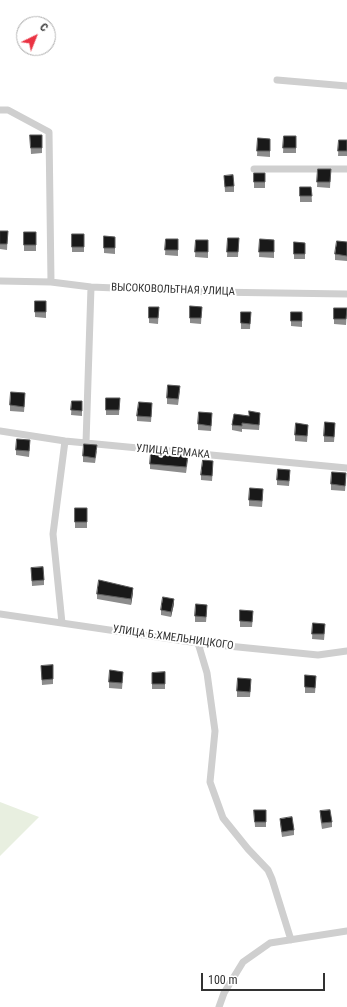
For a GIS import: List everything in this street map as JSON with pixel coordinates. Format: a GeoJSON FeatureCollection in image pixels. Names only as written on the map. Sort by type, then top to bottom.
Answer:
{"type":"FeatureCollection","features":[{"type":"Feature","properties":{"kind":"street"},"geometry":{"type":"LineString","coordinates":[[277,80],[347,86]]}},
{"type":"Feature","properties":{"kind":"street"},"geometry":{"type":"LineString","coordinates":[[0,110],[8,110],[49,132],[51,282]]}},
{"type":"Feature","properties":{"kind":"street"},"geometry":{"type":"LineString","coordinates":[[254,169],[347,169]]}},
{"type":"Feature","properties":{"kind":"street","name":"ВЫСОКОВОЛЬТНАЯ УЛИЦА"},"geometry":{"type":"LineString","coordinates":[[0,281],[51,282],[91,287],[211,292],[347,294]]}},
{"type":"Feature","properties":{"kind":"street"},"geometry":{"type":"LineString","coordinates":[[86,443],[91,287]]}},
{"type":"Feature","properties":{"kind":"street","name":"УЛИЦА ЕРМАКА"},"geometry":{"type":"LineString","coordinates":[[0,431],[64,441],[347,468]]}},
{"type":"Feature","properties":{"kind":"street"},"geometry":{"type":"LineString","coordinates":[[62,623],[53,534],[64,441]]}},
{"type":"Feature","properties":{"kind":"street","name":"УЛИЦА Б.ХМЕЛЬНИЦКОГО"},"geometry":{"type":"LineString","coordinates":[[0,614],[198,643],[318,655],[347,651]]}},
{"type":"Feature","properties":{"kind":"street"},"geometry":{"type":"LineString","coordinates":[[198,643],[207,673],[215,731],[210,782],[223,818],[248,849],[268,870],[291,940]]}},
{"type":"Feature","properties":{"kind":"street"},"geometry":{"type":"LineString","coordinates":[[219,1007],[224,993],[243,962],[270,943],[347,931]]}},
{"type":"Feature","properties":{"kind":"green space"},"geometry":{"type":"Polygon","coordinates":[[[0,802],[39,817],[0,856],[0,802]]]}},
{"type":"Feature","properties":{"kind":"building"},"geometry":{"type":"Polygon","coordinates":[[[30,135],[42,135],[42,148],[31,148],[30,135]]]}},
{"type":"Feature","properties":{"kind":"building"},"geometry":{"type":"Polygon","coordinates":[[[284,136],[296,136],[296,148],[283,148],[284,136]]]}},
{"type":"Feature","properties":{"kind":"building"},"geometry":{"type":"Polygon","coordinates":[[[258,138],[270,139],[270,151],[257,151],[258,138]]]}},
{"type":"Feature","properties":{"kind":"building"},"geometry":{"type":"Polygon","coordinates":[[[339,140],[347,140],[347,151],[338,151],[339,140]]]}},
{"type":"Feature","properties":{"kind":"building"},"geometry":{"type":"Polygon","coordinates":[[[318,169],[331,169],[330,182],[317,182],[318,169]]]}},
{"type":"Feature","properties":{"kind":"building"},"geometry":{"type":"Polygon","coordinates":[[[254,173],[265,173],[265,182],[254,182],[254,173]]]}},
{"type":"Feature","properties":{"kind":"building"},"geometry":{"type":"Polygon","coordinates":[[[233,175],[234,186],[225,187],[224,176],[233,175]]]}},
{"type":"Feature","properties":{"kind":"building"},"geometry":{"type":"Polygon","coordinates":[[[300,187],[311,187],[312,196],[300,196],[300,187]]]}},
{"type":"Feature","properties":{"kind":"building"},"geometry":{"type":"Polygon","coordinates":[[[0,231],[8,231],[7,244],[0,244],[0,231]]]}},
{"type":"Feature","properties":{"kind":"building"},"geometry":{"type":"Polygon","coordinates":[[[24,232],[36,232],[36,245],[24,245],[24,232]]]}},
{"type":"Feature","properties":{"kind":"building"},"geometry":{"type":"Polygon","coordinates":[[[72,234],[84,234],[84,247],[72,247],[72,234]]]}},
{"type":"Feature","properties":{"kind":"building"},"geometry":{"type":"Polygon","coordinates":[[[104,236],[115,237],[115,248],[104,248],[104,236]]]}},
{"type":"Feature","properties":{"kind":"building"},"geometry":{"type":"Polygon","coordinates":[[[228,238],[239,238],[238,252],[227,252],[228,238]]]}},
{"type":"Feature","properties":{"kind":"building"},"geometry":{"type":"Polygon","coordinates":[[[166,239],[178,239],[178,250],[165,250],[166,239]]]}},
{"type":"Feature","properties":{"kind":"building"},"geometry":{"type":"Polygon","coordinates":[[[260,239],[274,240],[274,252],[259,252],[260,239]]]}},
{"type":"Feature","properties":{"kind":"building"},"geometry":{"type":"Polygon","coordinates":[[[196,240],[208,240],[208,252],[195,252],[196,240]]]}},
{"type":"Feature","properties":{"kind":"building"},"geometry":{"type":"Polygon","coordinates":[[[337,241],[347,242],[347,256],[335,254],[337,241]]]}},
{"type":"Feature","properties":{"kind":"building"},"geometry":{"type":"Polygon","coordinates":[[[294,242],[305,243],[305,254],[294,254],[294,242]]]}},
{"type":"Feature","properties":{"kind":"building"},"geometry":{"type":"Polygon","coordinates":[[[35,301],[46,301],[46,312],[35,312],[35,301]]]}},
{"type":"Feature","properties":{"kind":"building"},"geometry":{"type":"Polygon","coordinates":[[[190,306],[202,307],[201,318],[190,318],[190,306]]]}},
{"type":"Feature","properties":{"kind":"building"},"geometry":{"type":"Polygon","coordinates":[[[149,307],[159,307],[158,318],[149,318],[149,307]]]}},
{"type":"Feature","properties":{"kind":"building"},"geometry":{"type":"Polygon","coordinates":[[[334,308],[347,308],[346,319],[334,319],[334,308]]]}},
{"type":"Feature","properties":{"kind":"building"},"geometry":{"type":"Polygon","coordinates":[[[241,312],[251,312],[250,324],[241,323],[241,312]]]}},
{"type":"Feature","properties":{"kind":"building"},"geometry":{"type":"Polygon","coordinates":[[[291,312],[302,312],[302,321],[291,321],[291,312]]]}},
{"type":"Feature","properties":{"kind":"building"},"geometry":{"type":"Polygon","coordinates":[[[168,385],[180,386],[178,399],[167,398],[168,385]]]}},
{"type":"Feature","properties":{"kind":"building"},"geometry":{"type":"Polygon","coordinates":[[[11,392],[25,393],[24,407],[10,405],[11,392]]]}},
{"type":"Feature","properties":{"kind":"building"},"geometry":{"type":"Polygon","coordinates":[[[106,398],[120,398],[119,410],[106,410],[106,398]]]}},
{"type":"Feature","properties":{"kind":"building"},"geometry":{"type":"Polygon","coordinates":[[[72,401],[82,401],[82,411],[71,410],[72,401]]]}},
{"type":"Feature","properties":{"kind":"building"},"geometry":{"type":"Polygon","coordinates":[[[139,402],[152,403],[151,417],[137,416],[139,402]]]}},
{"type":"Feature","properties":{"kind":"building"},"geometry":{"type":"Polygon","coordinates":[[[249,411],[260,413],[259,425],[242,423],[242,426],[232,425],[234,414],[249,416],[249,411]]]}},
{"type":"Feature","properties":{"kind":"building"},"geometry":{"type":"Polygon","coordinates":[[[199,412],[212,413],[211,426],[198,424],[199,412]]]}},
{"type":"Feature","properties":{"kind":"building"},"geometry":{"type":"Polygon","coordinates":[[[325,422],[335,423],[334,437],[324,436],[325,422]]]}},
{"type":"Feature","properties":{"kind":"building"},"geometry":{"type":"Polygon","coordinates":[[[296,423],[308,425],[307,436],[295,435],[296,423]]]}},
{"type":"Feature","properties":{"kind":"building"},"geometry":{"type":"Polygon","coordinates":[[[17,439],[30,440],[29,451],[16,450],[17,439]]]}},
{"type":"Feature","properties":{"kind":"building"},"geometry":{"type":"Polygon","coordinates":[[[84,444],[97,445],[95,458],[83,456],[84,444]]]}},
{"type":"Feature","properties":{"kind":"building"},"geometry":{"type":"Polygon","coordinates":[[[151,453],[188,455],[186,467],[150,464],[151,453]]]}},
{"type":"Feature","properties":{"kind":"building"},"geometry":{"type":"Polygon","coordinates":[[[203,460],[213,461],[212,476],[201,475],[203,460]]]}},
{"type":"Feature","properties":{"kind":"building"},"geometry":{"type":"Polygon","coordinates":[[[278,469],[290,470],[289,481],[277,480],[278,469]]]}},
{"type":"Feature","properties":{"kind":"building"},"geometry":{"type":"Polygon","coordinates":[[[332,472],[346,473],[345,486],[331,484],[332,472]]]}},
{"type":"Feature","properties":{"kind":"building"},"geometry":{"type":"Polygon","coordinates":[[[250,488],[263,489],[262,501],[249,500],[250,488]]]}},
{"type":"Feature","properties":{"kind":"building"},"geometry":{"type":"Polygon","coordinates":[[[75,508],[87,508],[87,522],[75,522],[75,508]]]}},
{"type":"Feature","properties":{"kind":"building"},"geometry":{"type":"Polygon","coordinates":[[[43,567],[44,580],[32,581],[31,568],[43,567]]]}},
{"type":"Feature","properties":{"kind":"building"},"geometry":{"type":"Polygon","coordinates":[[[99,580],[133,588],[131,599],[97,594],[99,580]]]}},
{"type":"Feature","properties":{"kind":"building"},"geometry":{"type":"Polygon","coordinates":[[[163,597],[174,599],[171,612],[161,610],[163,597]]]}},
{"type":"Feature","properties":{"kind":"building"},"geometry":{"type":"Polygon","coordinates":[[[196,604],[207,605],[206,617],[195,616],[196,604]]]}},
{"type":"Feature","properties":{"kind":"building"},"geometry":{"type":"Polygon","coordinates":[[[240,610],[253,611],[252,622],[240,621],[240,610]]]}},
{"type":"Feature","properties":{"kind":"building"},"geometry":{"type":"Polygon","coordinates":[[[313,623],[325,624],[324,634],[312,634],[313,623]]]}},
{"type":"Feature","properties":{"kind":"building"},"geometry":{"type":"Polygon","coordinates":[[[53,665],[53,679],[42,680],[41,666],[53,665]]]}},
{"type":"Feature","properties":{"kind":"building"},"geometry":{"type":"Polygon","coordinates":[[[110,670],[123,672],[122,683],[109,682],[110,670]]]}},
{"type":"Feature","properties":{"kind":"building"},"geometry":{"type":"Polygon","coordinates":[[[165,672],[165,684],[152,684],[152,673],[165,672]]]}},
{"type":"Feature","properties":{"kind":"building"},"geometry":{"type":"Polygon","coordinates":[[[305,675],[316,676],[315,688],[305,687],[305,675]]]}},
{"type":"Feature","properties":{"kind":"building"},"geometry":{"type":"Polygon","coordinates":[[[238,678],[251,679],[250,692],[237,691],[238,678]]]}},
{"type":"Feature","properties":{"kind":"building"},"geometry":{"type":"Polygon","coordinates":[[[254,810],[266,810],[266,822],[255,822],[254,810]]]}},
{"type":"Feature","properties":{"kind":"building"},"geometry":{"type":"Polygon","coordinates":[[[330,810],[332,822],[322,823],[320,811],[330,810]]]}},
{"type":"Feature","properties":{"kind":"building"},"geometry":{"type":"Polygon","coordinates":[[[292,817],[294,830],[282,832],[280,819],[292,817]]]}}]}
